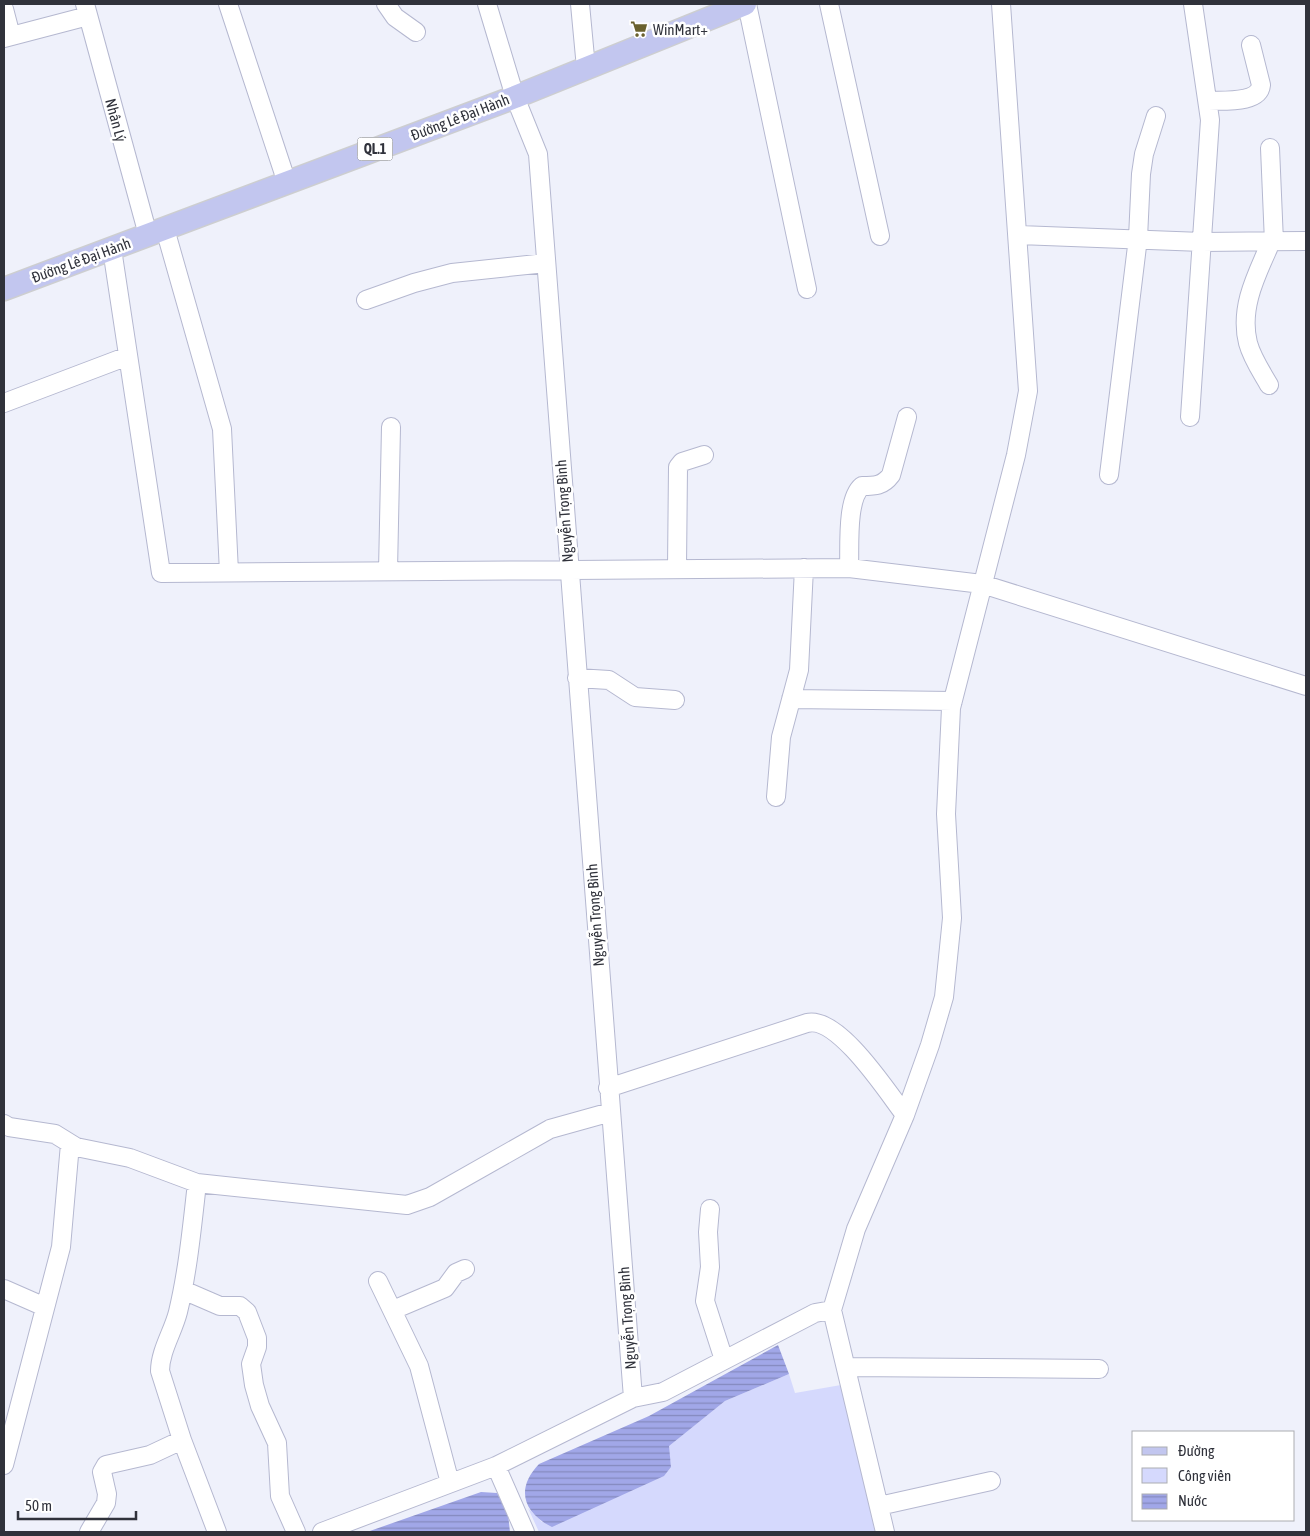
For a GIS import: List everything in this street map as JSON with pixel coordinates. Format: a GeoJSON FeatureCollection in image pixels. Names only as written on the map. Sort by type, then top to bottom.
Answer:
{"type":"FeatureCollection","features":[{"type":"Feature","properties":{"kind":"main road","name":"Đường Lê Đại Hành"},"geometry":{"type":"LineString","coordinates":[[4,289],[515,97],[746,4]]}},
{"type":"Feature","properties":{"kind":"main road"},"geometry":{"type":"LineString","coordinates":[[4,276],[78,262]]}},
{"type":"Feature","properties":{"kind":"street"},"geometry":{"type":"LineString","coordinates":[[228,4],[287,183]]}},
{"type":"Feature","properties":{"kind":"street"},"geometry":{"type":"LineString","coordinates":[[386,4],[395,17],[416,32]]}},
{"type":"Feature","properties":{"kind":"street","name":"Nguyễn Trọng Bình"},"geometry":{"type":"LineString","coordinates":[[488,4],[515,97],[538,154],[576,678],[633,1398]]}},
{"type":"Feature","properties":{"kind":"street"},"geometry":{"type":"LineString","coordinates":[[580,4],[586,68]]}},
{"type":"Feature","properties":{"kind":"street"},"geometry":{"type":"LineString","coordinates":[[746,4],[807,289]]}},
{"type":"Feature","properties":{"kind":"street"},"geometry":{"type":"LineString","coordinates":[[829,4],[880,236]]}},
{"type":"Feature","properties":{"kind":"street"},"geometry":{"type":"LineString","coordinates":[[885,1532],[832,1310],[856,1229],[905,1116],[944,998],[952,918],[946,814],[953,701],[1016,455],[1028,390],[1019,235],[1001,4]]}},
{"type":"Feature","properties":{"kind":"street"},"geometry":{"type":"LineString","coordinates":[[1190,418],[1210,120],[1193,4]]}},
{"type":"Feature","properties":{"kind":"street"},"geometry":{"type":"LineString","coordinates":[[4,9],[7,37],[87,10]]}},
{"type":"Feature","properties":{"kind":"street","name":"Nhân Lý"},"geometry":{"type":"LineString","coordinates":[[87,10],[156,232],[222,429],[229,572]]}},
{"type":"Feature","properties":{"kind":"street"},"geometry":{"type":"LineString","coordinates":[[1208,101],[1254,98],[1260,91],[1252,45]]}},
{"type":"Feature","properties":{"kind":"street"},"geometry":{"type":"LineString","coordinates":[[1109,475],[1138,238],[1140,174],[1156,116]]}},
{"type":"Feature","properties":{"kind":"street"},"geometry":{"type":"LineString","coordinates":[[1269,385],[1250,349],[1246,323],[1250,290],[1273,242],[1270,148]]}},
{"type":"Feature","properties":{"kind":"street"},"geometry":{"type":"LineString","coordinates":[[1019,235],[1138,238],[1202,242],[1306,241]]}},
{"type":"Feature","properties":{"kind":"street"},"geometry":{"type":"LineString","coordinates":[[112,249],[161,573],[849,568],[982,584],[1306,686]]}},
{"type":"Feature","properties":{"kind":"street"},"geometry":{"type":"LineString","coordinates":[[366,300],[414,282],[452,273],[546,263]]}},
{"type":"Feature","properties":{"kind":"street"},"geometry":{"type":"LineString","coordinates":[[4,402],[128,356]]}},
{"type":"Feature","properties":{"kind":"street"},"geometry":{"type":"LineString","coordinates":[[849,568],[851,510],[855,494],[862,486],[879,485],[885,482],[891,475],[907,417]]}},
{"type":"Feature","properties":{"kind":"street"},"geometry":{"type":"LineString","coordinates":[[388,571],[391,427]]}},
{"type":"Feature","properties":{"kind":"street"},"geometry":{"type":"LineString","coordinates":[[677,568],[678,467],[682,462],[704,455]]}},
{"type":"Feature","properties":{"kind":"street"},"geometry":{"type":"LineString","coordinates":[[776,797],[781,737],[799,670],[804,568]]}},
{"type":"Feature","properties":{"kind":"street"},"geometry":{"type":"LineString","coordinates":[[576,678],[609,680],[635,696],[675,700]]}},
{"type":"Feature","properties":{"kind":"street"},"geometry":{"type":"LineString","coordinates":[[791,699],[953,701]]}},
{"type":"Feature","properties":{"kind":"street"},"geometry":{"type":"LineString","coordinates":[[608,1088],[808,1023],[817,1022],[833,1028],[858,1054],[905,1116]]}},
{"type":"Feature","properties":{"kind":"street"},"geometry":{"type":"LineString","coordinates":[[4,1124],[9,1127],[55,1134],[70,1144],[130,1158],[197,1183],[392,1204],[413,1204],[550,1129],[610,1112]]}},
{"type":"Feature","properties":{"kind":"street"},"geometry":{"type":"LineString","coordinates":[[4,1465],[9,1426],[61,1247],[70,1144]]}},
{"type":"Feature","properties":{"kind":"street"},"geometry":{"type":"LineString","coordinates":[[197,1183],[183,1290],[172,1333],[160,1365],[161,1375],[182,1440],[216,1532]]}},
{"type":"Feature","properties":{"kind":"street"},"geometry":{"type":"LineString","coordinates":[[710,1209],[708,1232],[710,1267],[705,1301],[724,1360]]}},
{"type":"Feature","properties":{"kind":"street"},"geometry":{"type":"LineString","coordinates":[[392,1310],[445,1288],[456,1273],[465,1269]]}},
{"type":"Feature","properties":{"kind":"street"},"geometry":{"type":"LineString","coordinates":[[378,1281],[422,1374],[450,1483]]}},
{"type":"Feature","properties":{"kind":"street"},"geometry":{"type":"LineString","coordinates":[[4,1290],[45,1307]]}},
{"type":"Feature","properties":{"kind":"street"},"geometry":{"type":"LineString","coordinates":[[183,1290],[220,1306],[240,1306],[247,1312],[257,1338],[257,1347],[251,1364],[254,1385],[260,1406],[277,1443],[280,1496],[296,1532]]}},
{"type":"Feature","properties":{"kind":"street"},"geometry":{"type":"LineString","coordinates":[[322,1532],[496,1466],[633,1398],[663,1392],[815,1313],[832,1310]]}},
{"type":"Feature","properties":{"kind":"street"},"geometry":{"type":"LineString","coordinates":[[846,1367],[1099,1369]]}},
{"type":"Feature","properties":{"kind":"street"},"geometry":{"type":"LineString","coordinates":[[89,1532],[106,1503],[107,1494],[102,1472],[106,1465],[150,1455],[182,1440]]}},
{"type":"Feature","properties":{"kind":"street"},"geometry":{"type":"LineString","coordinates":[[496,1466],[525,1532]]}},
{"type":"Feature","properties":{"kind":"street"},"geometry":{"type":"LineString","coordinates":[[879,1506],[991,1481]]}},
{"type":"Feature","properties":{"kind":"green space"},"geometry":{"type":"Polygon","coordinates":[[[789,1374],[795,1393],[841,1385],[875,1532],[539,1532],[528,1508],[542,1522],[671,1466],[668,1446],[725,1401],[789,1374]]]}},
{"type":"Feature","properties":{"kind":"water"},"geometry":{"type":"Polygon","coordinates":[[[778,1345],[789,1374],[725,1401],[669,1446],[671,1467],[664,1476],[552,1527],[542,1521],[529,1507],[525,1491],[527,1482],[539,1464],[649,1416],[778,1345]]]}},
{"type":"Feature","properties":{"kind":"water"},"geometry":{"type":"Polygon","coordinates":[[[481,1492],[497,1493],[508,1514],[510,1532],[367,1532],[481,1492]]]}},
{"type":"Feature","properties":{"kind":"place","name":"WinMart+"},"geometry":{"type":"Point","coordinates":[639,29]}}]}
